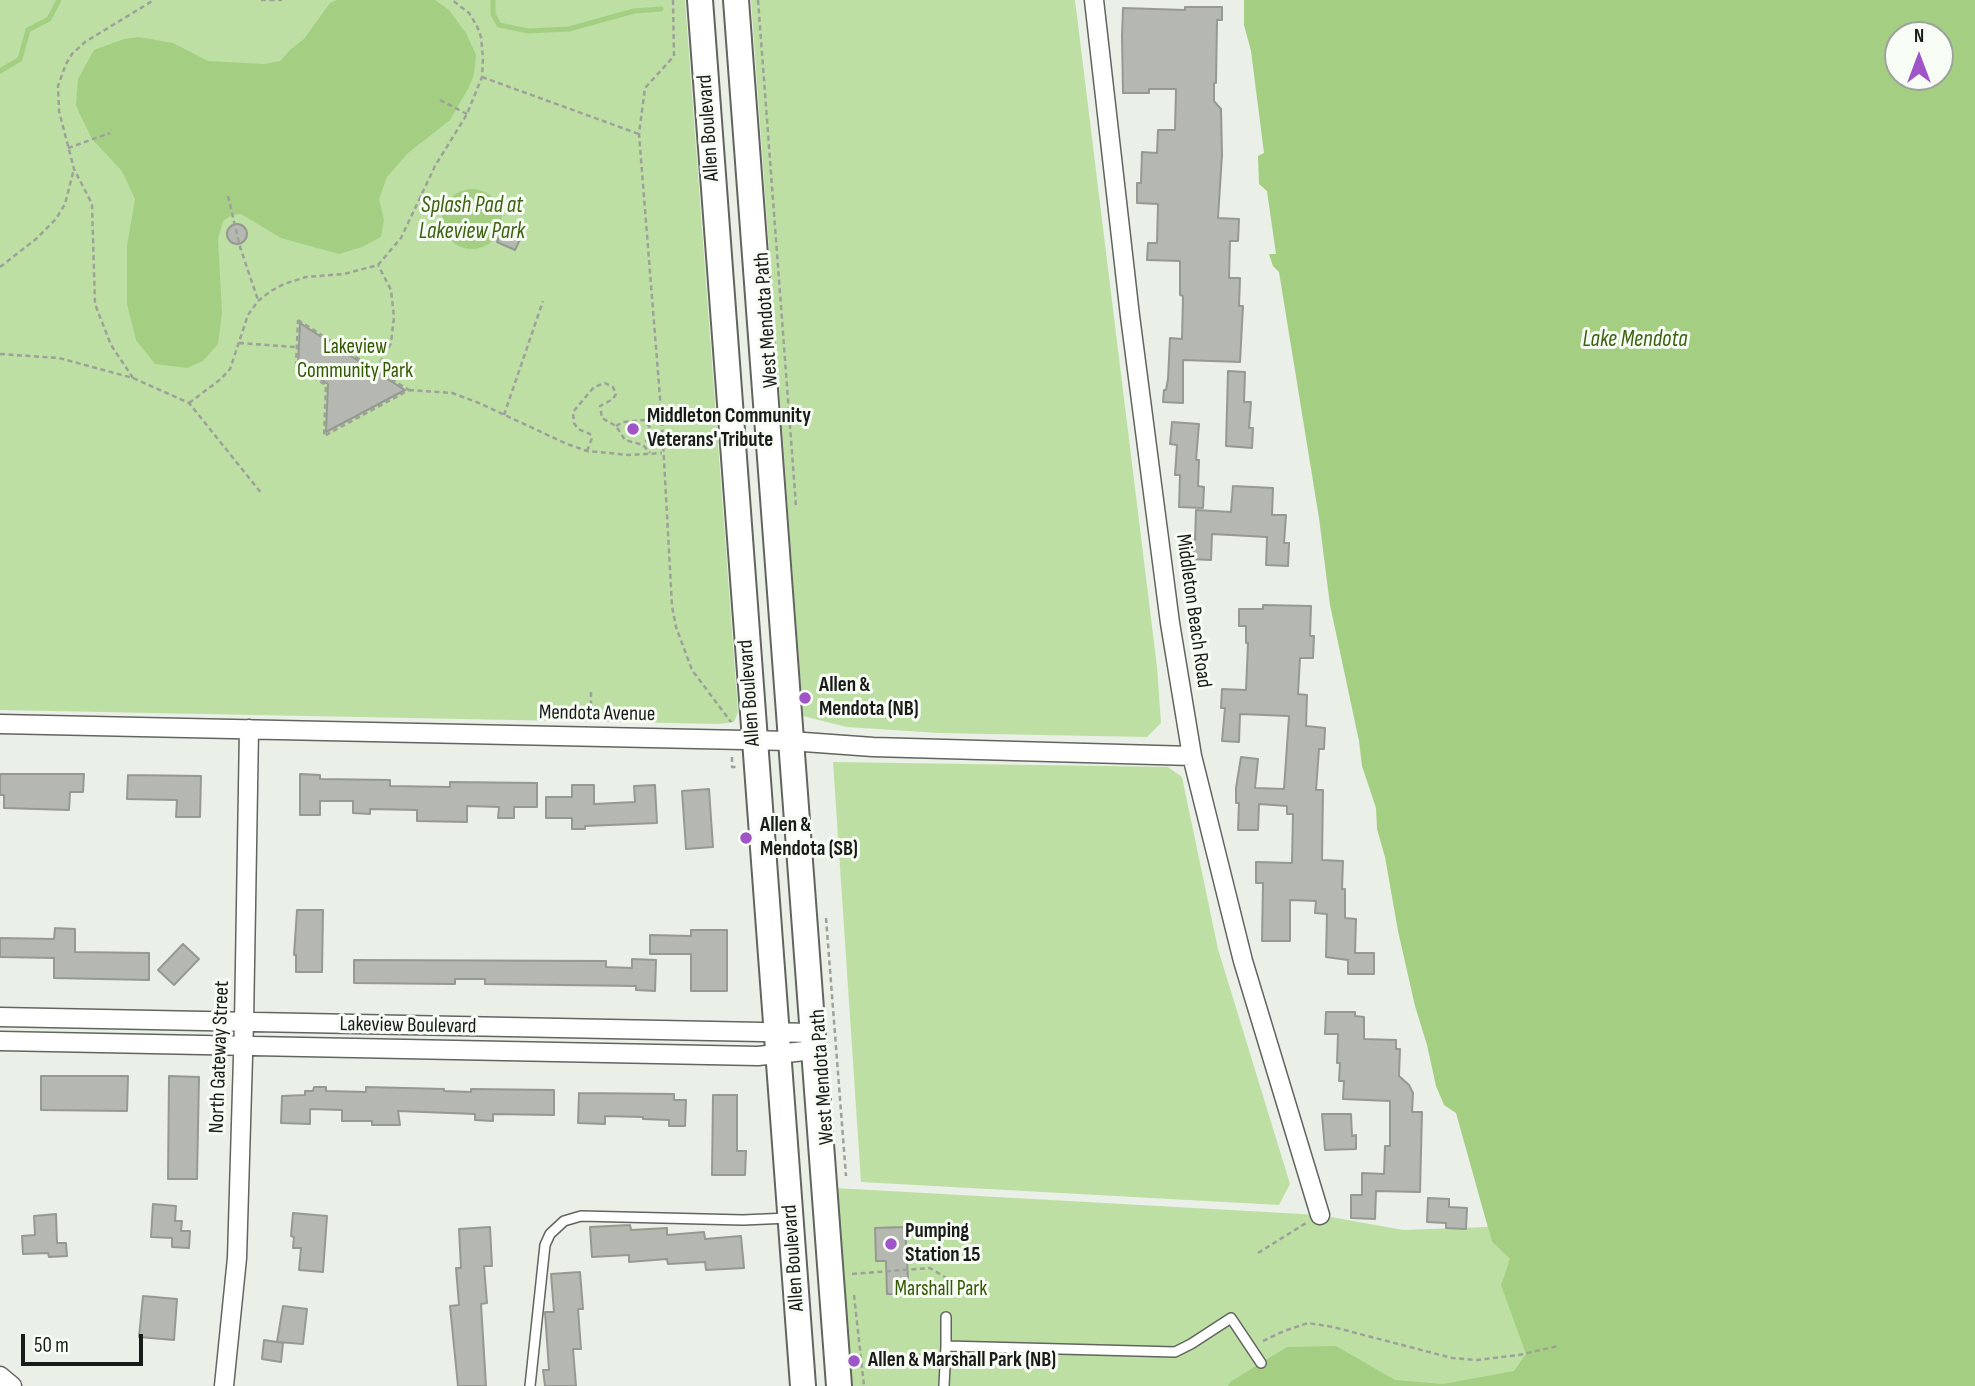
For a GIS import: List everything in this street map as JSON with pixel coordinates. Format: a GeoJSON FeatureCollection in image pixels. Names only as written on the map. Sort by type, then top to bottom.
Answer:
{"type":"FeatureCollection","features":[{"type":"Feature","properties":{"kind":"main road","name":"Allen Boulevard"},"geometry":{"type":"LineString","coordinates":[[700,0],[803,1386]]}},
{"type":"Feature","properties":{"kind":"main road","name":"Allen Boulevard"},"geometry":{"type":"LineString","coordinates":[[736,0],[839,1386]]}},
{"type":"Feature","properties":{"kind":"street","name":"Middleton Beach Road"},"geometry":{"type":"LineString","coordinates":[[1094,0],[1130,316],[1170,623],[1192,756],[1243,961],[1320,1215]]}},
{"type":"Feature","properties":{"kind":"street","name":"Mendota Avenue"},"geometry":{"type":"LineString","coordinates":[[0,724],[754,740],[873,747],[1192,756]]}},
{"type":"Feature","properties":{"kind":"street","name":"North Gateway Street"},"geometry":{"type":"LineString","coordinates":[[224,1386],[237,1258],[244,1045],[249,729]]}},
{"type":"Feature","properties":{"kind":"street","name":"Lakeview Boulevard"},"geometry":{"type":"LineString","coordinates":[[0,1017],[244,1023],[777,1044]]}},
{"type":"Feature","properties":{"kind":"street","name":"Lakeview Boulevard"},"geometry":{"type":"LineString","coordinates":[[0,1041],[244,1045],[813,1042]]}},
{"type":"Feature","properties":{"kind":"street"},"geometry":{"type":"LineString","coordinates":[[0,1376],[12,1386]]}},
{"type":"Feature","properties":{"kind":"lane"},"geometry":{"type":"LineString","coordinates":[[530,1386],[545,1245],[550,1234],[564,1221],[581,1216],[743,1220],[791,1218]]}},
{"type":"Feature","properties":{"kind":"lane"},"geometry":{"type":"LineString","coordinates":[[944,1386],[946,1317]]}},
{"type":"Feature","properties":{"kind":"lane"},"geometry":{"type":"LineString","coordinates":[[946,1346],[1175,1352],[1231,1318],[1261,1363]]}},
{"type":"Feature","properties":{"kind":"path"},"geometry":{"type":"LineString","coordinates":[[133,378],[111,345],[98,315],[94,293],[92,204],[74,169],[58,86],[72,54],[85,42],[154,0]]}},
{"type":"Feature","properties":{"kind":"path"},"geometry":{"type":"LineString","coordinates":[[261,0],[282,0]]}},
{"type":"Feature","properties":{"kind":"path"},"geometry":{"type":"LineString","coordinates":[[189,403],[230,369],[243,325],[258,302],[284,284],[306,277],[359,272],[378,265],[401,238],[448,143],[467,114],[482,77],[481,37],[477,26],[468,13],[452,0]]}},
{"type":"Feature","properties":{"kind":"path"},"geometry":{"type":"LineString","coordinates":[[673,0],[674,56],[645,88],[639,134],[672,606],[676,627],[692,670],[715,703],[731,720]]}},
{"type":"Feature","properties":{"kind":"path","name":"West Mendota Path"},"geometry":{"type":"LineString","coordinates":[[758,0],[796,513]]}},
{"type":"Feature","properties":{"kind":"path"},"geometry":{"type":"LineString","coordinates":[[482,77],[639,134]]}},
{"type":"Feature","properties":{"kind":"path"},"geometry":{"type":"LineString","coordinates":[[440,100],[467,114]]}},
{"type":"Feature","properties":{"kind":"path"},"geometry":{"type":"LineString","coordinates":[[68,148],[110,133]]}},
{"type":"Feature","properties":{"kind":"path"},"geometry":{"type":"LineString","coordinates":[[0,267],[36,239],[56,219],[65,204],[74,169]]}},
{"type":"Feature","properties":{"kind":"path"},"geometry":{"type":"LineString","coordinates":[[228,196],[240,247],[258,302]]}},
{"type":"Feature","properties":{"kind":"path"},"geometry":{"type":"LineString","coordinates":[[420,196],[444,207]]}},
{"type":"Feature","properties":{"kind":"path"},"geometry":{"type":"LineString","coordinates":[[376,370],[391,343],[394,317],[391,290],[378,265]]}},
{"type":"Feature","properties":{"kind":"path"},"geometry":{"type":"LineString","coordinates":[[504,415],[543,302]]}},
{"type":"Feature","properties":{"kind":"path"},"geometry":{"type":"LineString","coordinates":[[409,390],[324,436],[326,385],[296,367],[298,320],[409,390],[452,393],[587,451],[629,455],[662,453]]}},
{"type":"Feature","properties":{"kind":"path"},"geometry":{"type":"LineString","coordinates":[[239,343],[296,347]]}},
{"type":"Feature","properties":{"kind":"path"},"geometry":{"type":"LineString","coordinates":[[0,354],[59,358],[133,378],[189,403],[262,494]]}},
{"type":"Feature","properties":{"kind":"path"},"geometry":{"type":"LineString","coordinates":[[587,451],[592,438],[578,429],[574,423],[573,412],[599,384],[610,384],[616,392],[616,396],[603,403],[601,414],[605,422],[616,426],[640,419],[648,423],[651,434],[643,444]]}},
{"type":"Feature","properties":{"kind":"path"},"geometry":{"type":"LineString","coordinates":[[616,426],[625,440],[643,444],[650,453]]}},
{"type":"Feature","properties":{"kind":"path"},"geometry":{"type":"LineString","coordinates":[[591,690],[591,714]]}},
{"type":"Feature","properties":{"kind":"path"},"geometry":{"type":"LineString","coordinates":[[732,762],[732,767]]}},
{"type":"Feature","properties":{"kind":"path","name":"West Mendota Path"},"geometry":{"type":"LineString","coordinates":[[826,910],[846,1179]]}},
{"type":"Feature","properties":{"kind":"path"},"geometry":{"type":"LineString","coordinates":[[1258,1253],[1320,1215]]}},
{"type":"Feature","properties":{"kind":"path"},"geometry":{"type":"LineString","coordinates":[[852,1274],[930,1268],[948,1279]]}},
{"type":"Feature","properties":{"kind":"path"},"geometry":{"type":"LineString","coordinates":[[853,1287],[863,1386]]}},
{"type":"Feature","properties":{"kind":"path"},"geometry":{"type":"LineString","coordinates":[[1251,1347],[1308,1323],[1452,1357],[1477,1360],[1558,1346]]}},
{"type":"Feature","properties":{"kind":"green space","name":"Lakeview Community Park"},"geometry":{"type":"Polygon","coordinates":[[[0,0],[685,0],[738,712],[734,722],[719,724],[0,710],[0,0]]]}},
{"type":"Feature","properties":{"kind":"green space"},"geometry":{"type":"Polygon","coordinates":[[[751,0],[1075,0],[1157,667],[1161,723],[1147,737],[938,733],[847,727],[803,716],[751,0]]]}},
{"type":"Feature","properties":{"kind":"green space"},"geometry":{"type":"Polygon","coordinates":[[[833,762],[1168,767],[1182,777],[1218,949],[1290,1184],[1279,1205],[861,1182],[833,762]]]}},
{"type":"Feature","properties":{"kind":"green space","name":"Marshall Park"},"geometry":{"type":"Polygon","coordinates":[[[835,1188],[1320,1215],[1403,1230],[1488,1227],[1492,1242],[1510,1259],[1532,1386],[849,1386],[835,1188]]]}},
{"type":"Feature","properties":{"kind":"water"},"geometry":{"type":"Polygon","coordinates":[[[337,0],[435,0],[449,10],[466,33],[476,55],[474,74],[469,87],[450,120],[408,153],[387,177],[379,199],[384,220],[381,237],[362,247],[339,254],[281,238],[241,214],[232,215],[223,221],[218,239],[222,313],[218,344],[203,361],[187,368],[155,364],[136,340],[127,304],[127,246],[135,199],[122,171],[92,139],[76,106],[78,79],[94,50],[124,39],[139,37],[173,43],[208,61],[264,64],[280,61],[304,39],[330,3],[337,0]]]}},
{"type":"Feature","properties":{"kind":"water","name":"Lake Mendota"},"geometry":{"type":"Polygon","coordinates":[[[1244,0],[1975,0],[1975,1386],[1228,1386],[1230,1382],[1287,1347],[1336,1346],[1395,1380],[1443,1384],[1514,1371],[1526,1354],[1501,1285],[1510,1259],[1492,1242],[1456,1113],[1444,1105],[1436,1086],[1398,931],[1385,857],[1377,829],[1376,808],[1362,766],[1330,605],[1319,518],[1279,272],[1273,266],[1269,254],[1276,254],[1267,191],[1259,184],[1258,156],[1264,153],[1251,51],[1244,25],[1244,0]]]}},
{"type":"Feature","properties":{"kind":"water","name":"Splash Pad at Lakeview Park"},"geometry":{"type":"Polygon","coordinates":[[[466,189],[478,189],[497,202],[502,219],[500,231],[489,244],[478,249],[466,249],[447,236],[442,225],[442,213],[455,194],[466,189]]]}},
{"type":"Feature","properties":{"kind":"building"},"geometry":{"type":"Polygon","coordinates":[[[1185,7],[1222,7],[1222,20],[1217,20],[1214,83],[1214,101],[1221,109],[1222,155],[1218,218],[1239,219],[1238,241],[1230,241],[1229,278],[1240,278],[1239,306],[1243,306],[1240,362],[1183,360],[1183,403],[1163,402],[1168,379],[1170,338],[1182,339],[1183,296],[1180,295],[1180,261],[1147,260],[1148,243],[1157,243],[1158,204],[1137,203],[1142,152],[1157,153],[1158,130],[1175,130],[1176,89],[1123,93],[1122,36],[1123,8],[1185,10],[1185,7]]]}},
{"type":"Feature","properties":{"kind":"building"},"geometry":{"type":"Polygon","coordinates":[[[233,224],[241,224],[247,234],[241,244],[233,244],[227,238],[227,230],[233,224]]]}},
{"type":"Feature","properties":{"kind":"building"},"geometry":{"type":"Polygon","coordinates":[[[504,225],[523,233],[515,250],[497,242],[504,225]]]}},
{"type":"Feature","properties":{"kind":"building"},"geometry":{"type":"Polygon","coordinates":[[[300,323],[405,390],[326,432],[328,384],[298,365],[300,323]]]}},
{"type":"Feature","properties":{"kind":"building"},"geometry":{"type":"Polygon","coordinates":[[[1228,371],[1245,372],[1244,402],[1251,402],[1249,428],[1253,428],[1252,448],[1226,446],[1228,371]]]}},
{"type":"Feature","properties":{"kind":"building"},"geometry":{"type":"Polygon","coordinates":[[[1172,422],[1199,424],[1196,460],[1199,460],[1198,486],[1204,487],[1203,508],[1179,507],[1180,475],[1175,475],[1177,445],[1170,444],[1172,422]]]}},
{"type":"Feature","properties":{"kind":"building"},"geometry":{"type":"Polygon","coordinates":[[[1233,486],[1273,488],[1272,515],[1286,515],[1284,543],[1289,543],[1288,566],[1266,565],[1267,537],[1212,534],[1211,560],[1189,559],[1190,540],[1195,540],[1196,510],[1231,512],[1233,486]]]}},
{"type":"Feature","properties":{"kind":"building"},"geometry":{"type":"Polygon","coordinates":[[[1263,605],[1311,606],[1310,636],[1314,636],[1313,658],[1300,658],[1298,694],[1307,695],[1306,726],[1325,728],[1324,749],[1319,749],[1316,790],[1323,790],[1322,860],[1343,861],[1345,918],[1356,919],[1355,953],[1374,953],[1374,974],[1348,974],[1348,960],[1326,957],[1327,914],[1315,913],[1316,901],[1290,900],[1290,941],[1262,941],[1263,883],[1256,883],[1256,862],[1292,863],[1293,814],[1287,814],[1287,806],[1259,804],[1258,830],[1238,830],[1239,803],[1236,803],[1236,788],[1241,757],[1258,759],[1255,788],[1284,789],[1289,716],[1240,714],[1239,742],[1222,741],[1225,708],[1221,708],[1222,689],[1246,690],[1248,643],[1246,626],[1239,626],[1239,609],[1263,609],[1263,605]]]}},
{"type":"Feature","properties":{"kind":"building"},"geometry":{"type":"Polygon","coordinates":[[[0,774],[84,774],[83,792],[70,792],[69,810],[4,808],[4,795],[0,795],[0,774]]]}},
{"type":"Feature","properties":{"kind":"building"},"geometry":{"type":"Polygon","coordinates":[[[300,774],[320,775],[320,779],[390,780],[390,786],[450,787],[450,782],[537,783],[537,807],[514,807],[514,818],[498,818],[499,807],[467,806],[467,822],[417,821],[417,810],[370,809],[370,814],[353,813],[353,801],[320,801],[320,815],[300,815],[300,774]]]}},
{"type":"Feature","properties":{"kind":"building"},"geometry":{"type":"Polygon","coordinates":[[[128,775],[201,776],[200,817],[176,817],[177,800],[127,799],[128,775]]]}},
{"type":"Feature","properties":{"kind":"building"},"geometry":{"type":"Polygon","coordinates":[[[572,785],[594,785],[594,804],[635,802],[634,786],[655,785],[657,823],[572,829],[572,818],[546,818],[546,797],[572,797],[572,785]]]}},
{"type":"Feature","properties":{"kind":"building"},"geometry":{"type":"Polygon","coordinates":[[[709,789],[713,847],[686,849],[682,791],[709,789]]]}},
{"type":"Feature","properties":{"kind":"building"},"geometry":{"type":"Polygon","coordinates":[[[297,910],[323,910],[322,972],[296,972],[294,955],[297,910]]]}},
{"type":"Feature","properties":{"kind":"building"},"geometry":{"type":"Polygon","coordinates":[[[55,928],[75,929],[75,952],[149,953],[149,980],[54,978],[54,958],[0,957],[0,938],[54,939],[55,928]]]}},
{"type":"Feature","properties":{"kind":"building"},"geometry":{"type":"Polygon","coordinates":[[[691,930],[727,930],[727,991],[691,991],[691,954],[650,954],[650,935],[691,936],[691,930]]]}},
{"type":"Feature","properties":{"kind":"building"},"geometry":{"type":"Polygon","coordinates":[[[183,944],[199,959],[174,985],[158,970],[183,944]]]}},
{"type":"Feature","properties":{"kind":"building"},"geometry":{"type":"Polygon","coordinates":[[[632,959],[656,960],[655,991],[636,990],[636,986],[485,984],[485,979],[455,979],[455,984],[354,983],[354,960],[606,961],[606,967],[632,968],[632,959]]]}},
{"type":"Feature","properties":{"kind":"building"},"geometry":{"type":"Polygon","coordinates":[[[1326,1012],[1355,1012],[1355,1016],[1364,1017],[1364,1039],[1396,1040],[1396,1049],[1400,1049],[1399,1076],[1413,1093],[1412,1112],[1422,1112],[1420,1192],[1376,1191],[1375,1219],[1351,1218],[1351,1195],[1362,1195],[1362,1173],[1384,1174],[1385,1146],[1390,1146],[1390,1101],[1343,1099],[1344,1081],[1339,1081],[1340,1063],[1337,1063],[1338,1034],[1325,1034],[1326,1012]]]}},
{"type":"Feature","properties":{"kind":"building"},"geometry":{"type":"Polygon","coordinates":[[[41,1076],[128,1076],[127,1111],[41,1110],[41,1076]]]}},
{"type":"Feature","properties":{"kind":"building"},"geometry":{"type":"Polygon","coordinates":[[[169,1076],[199,1077],[197,1179],[168,1179],[169,1076]]]}},
{"type":"Feature","properties":{"kind":"building"},"geometry":{"type":"Polygon","coordinates":[[[314,1087],[326,1087],[326,1091],[366,1092],[366,1087],[471,1092],[471,1089],[554,1090],[554,1115],[493,1114],[493,1121],[475,1120],[475,1114],[398,1111],[400,1125],[372,1125],[372,1121],[342,1121],[342,1110],[310,1109],[310,1124],[281,1123],[282,1096],[305,1095],[305,1091],[313,1091],[314,1087]]]}},
{"type":"Feature","properties":{"kind":"building"},"geometry":{"type":"Polygon","coordinates":[[[579,1093],[674,1094],[674,1100],[686,1100],[685,1126],[669,1126],[669,1120],[643,1117],[605,1116],[605,1124],[578,1123],[579,1093]]]}},
{"type":"Feature","properties":{"kind":"building"},"geometry":{"type":"Polygon","coordinates":[[[713,1095],[737,1095],[737,1151],[746,1151],[745,1175],[712,1175],[713,1095]]]}},
{"type":"Feature","properties":{"kind":"building"},"geometry":{"type":"Polygon","coordinates":[[[1322,1114],[1351,1114],[1352,1136],[1356,1135],[1356,1149],[1325,1150],[1322,1114]]]}},
{"type":"Feature","properties":{"kind":"building"},"geometry":{"type":"Polygon","coordinates":[[[1428,1198],[1449,1199],[1449,1207],[1467,1208],[1466,1229],[1446,1228],[1446,1223],[1427,1222],[1428,1198]]]}},
{"type":"Feature","properties":{"kind":"building"},"geometry":{"type":"Polygon","coordinates":[[[153,1204],[176,1206],[175,1221],[182,1221],[181,1231],[190,1231],[189,1248],[172,1247],[172,1238],[151,1237],[153,1204]]]}},
{"type":"Feature","properties":{"kind":"building"},"geometry":{"type":"Polygon","coordinates":[[[293,1213],[327,1216],[323,1272],[299,1270],[301,1248],[293,1248],[294,1237],[291,1236],[293,1213]]]}},
{"type":"Feature","properties":{"kind":"building"},"geometry":{"type":"Polygon","coordinates":[[[56,1214],[57,1243],[66,1243],[67,1256],[49,1257],[48,1253],[23,1254],[22,1236],[35,1235],[34,1216],[56,1214]]]}},
{"type":"Feature","properties":{"kind":"building"},"geometry":{"type":"Polygon","coordinates":[[[630,1225],[631,1230],[667,1228],[667,1235],[704,1232],[705,1239],[741,1236],[744,1268],[706,1270],[705,1262],[668,1264],[667,1259],[629,1262],[629,1255],[592,1257],[590,1227],[630,1225]]]}},
{"type":"Feature","properties":{"kind":"building"},"geometry":{"type":"Polygon","coordinates":[[[490,1227],[492,1266],[484,1266],[487,1303],[481,1304],[486,1386],[458,1386],[450,1306],[459,1305],[456,1268],[461,1268],[459,1229],[490,1227]]]}},
{"type":"Feature","properties":{"kind":"building"},"geometry":{"type":"Polygon","coordinates":[[[905,1227],[909,1294],[887,1294],[886,1261],[876,1261],[875,1228],[905,1227]]]}},
{"type":"Feature","properties":{"kind":"building"},"geometry":{"type":"Polygon","coordinates":[[[580,1272],[583,1309],[578,1309],[581,1349],[573,1349],[576,1386],[545,1386],[543,1370],[549,1370],[545,1312],[554,1312],[551,1274],[580,1272]]]}},
{"type":"Feature","properties":{"kind":"building"},"geometry":{"type":"Polygon","coordinates":[[[143,1296],[177,1299],[174,1340],[139,1337],[143,1296]]]}},
{"type":"Feature","properties":{"kind":"building"},"geometry":{"type":"Polygon","coordinates":[[[283,1306],[307,1309],[303,1344],[278,1342],[283,1343],[281,1362],[262,1359],[264,1340],[277,1342],[283,1306]]]}},
{"type":"Feature","properties":{"kind":"waterway"},"geometry":{"type":"LineString","coordinates":[[0,71],[20,59],[28,30],[49,19],[59,0]]}},
{"type":"Feature","properties":{"kind":"waterway"},"geometry":{"type":"LineString","coordinates":[[493,0],[493,14],[499,25],[528,31],[569,29],[634,11],[661,9]]}},
{"type":"Feature","properties":{"kind":"place","name":"Middleton Community Veterans' Tribute"},"geometry":{"type":"Point","coordinates":[633,429]}},
{"type":"Feature","properties":{"kind":"place","name":"Allen & Mendota (NB)"},"geometry":{"type":"Point","coordinates":[805,698]}},
{"type":"Feature","properties":{"kind":"place","name":"Allen & Mendota (SB)"},"geometry":{"type":"Point","coordinates":[746,838]}},
{"type":"Feature","properties":{"kind":"place","name":"Pumping Station 15"},"geometry":{"type":"Point","coordinates":[891,1244]}},
{"type":"Feature","properties":{"kind":"place","name":"Allen & Marshall Park (NB)"},"geometry":{"type":"Point","coordinates":[854,1361]}}]}
